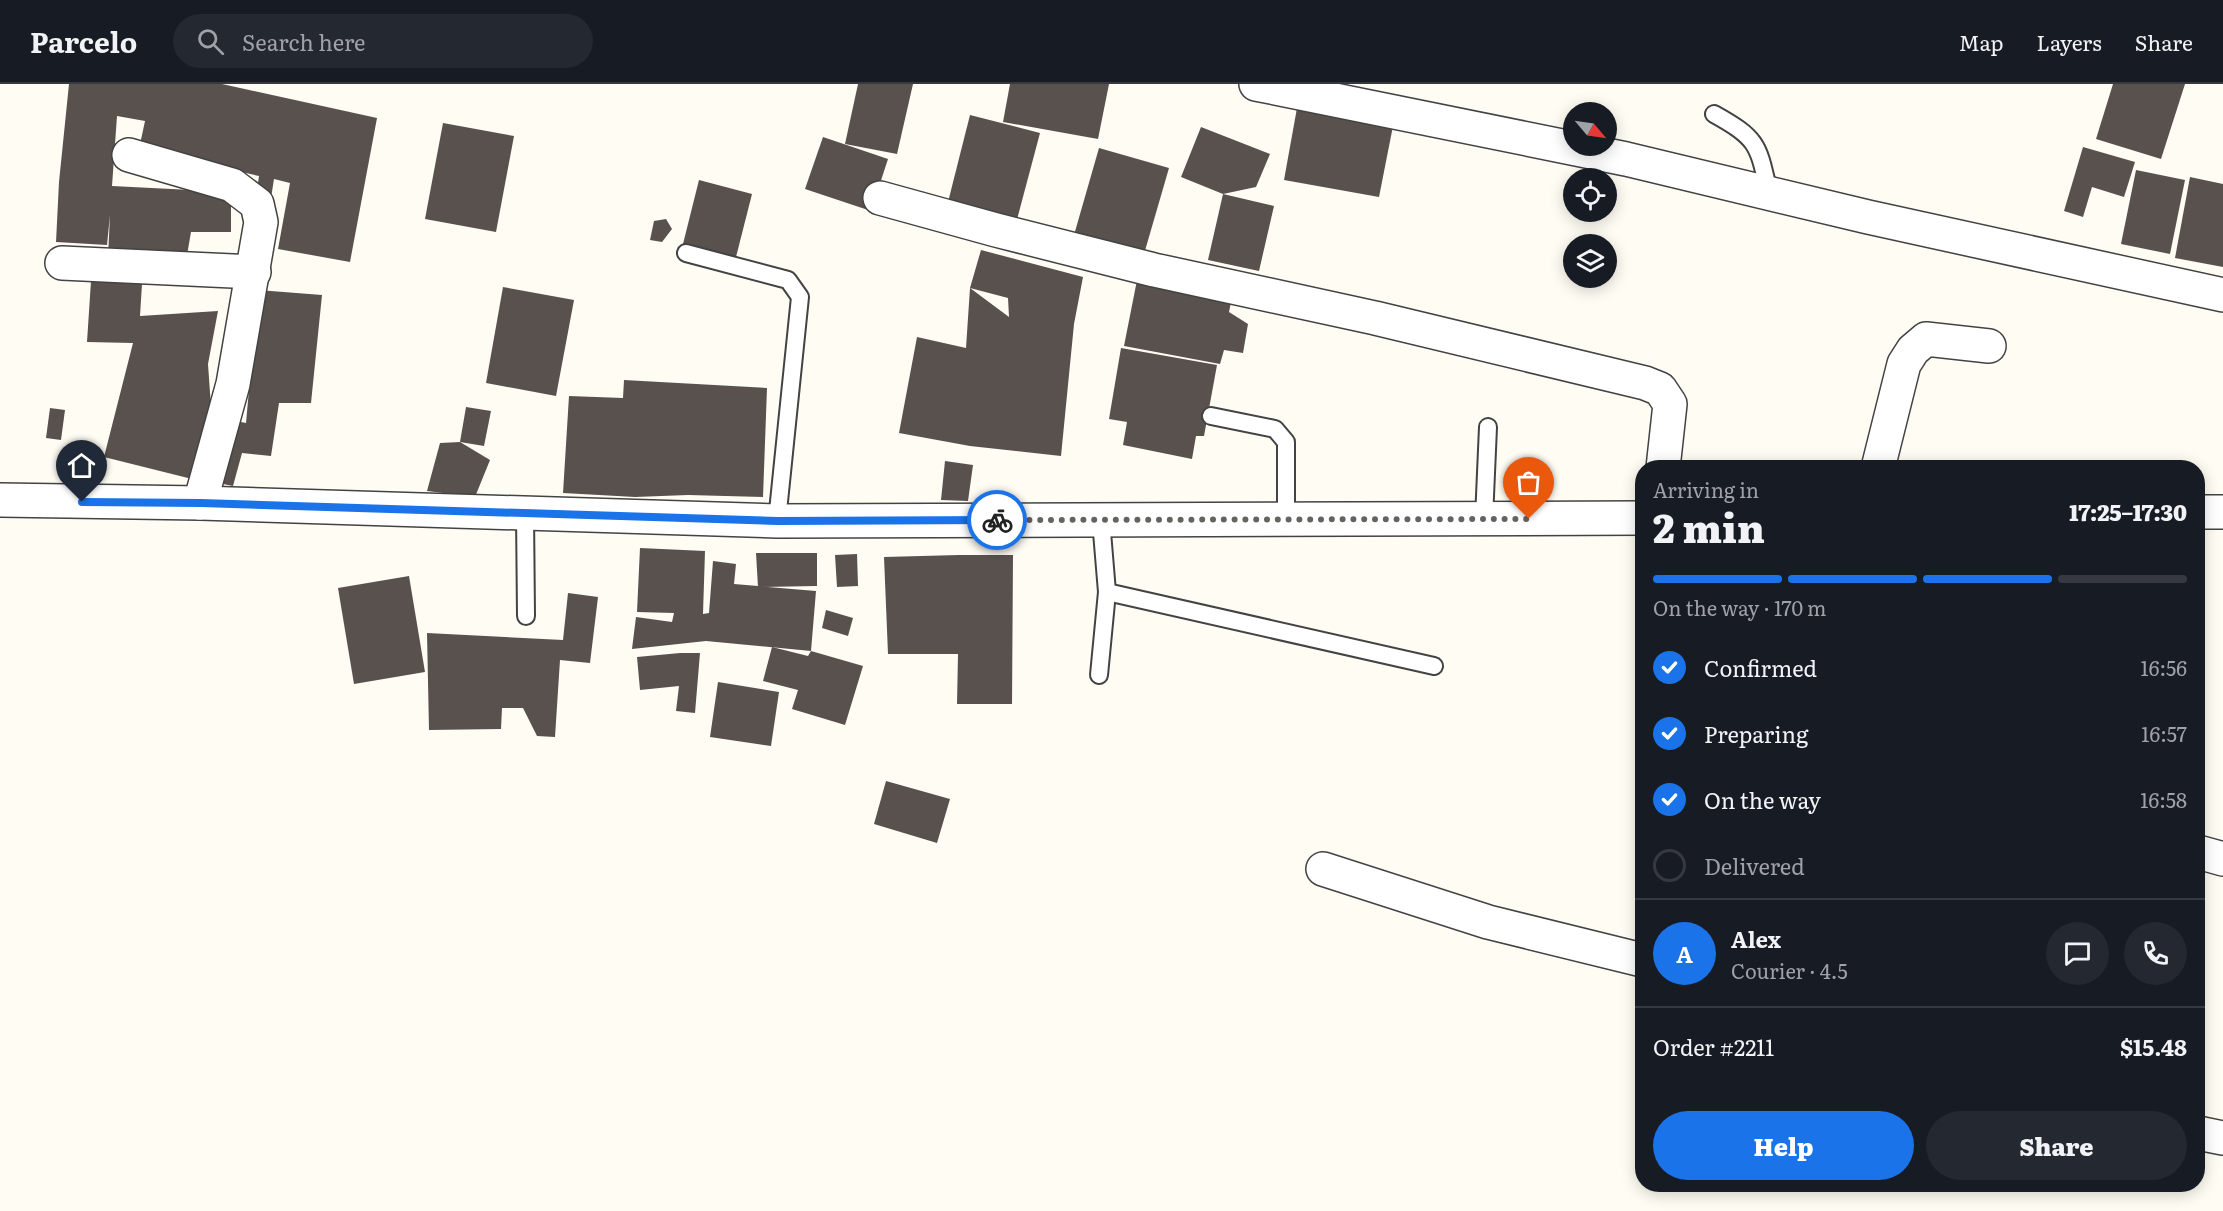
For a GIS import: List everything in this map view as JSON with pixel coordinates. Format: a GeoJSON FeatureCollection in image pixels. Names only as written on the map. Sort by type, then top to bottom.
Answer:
{"type":"FeatureCollection","features":[{"type":"Feature","properties":{"kind":"street"},"geometry":{"type":"LineString","coordinates":[[1256,84],[1626,159],[1770,194],[2223,295]]}},
{"type":"Feature","properties":{"kind":"street"},"geometry":{"type":"LineString","coordinates":[[129,156],[232,185],[257,204],[261,222],[233,384],[201,503]]}},
{"type":"Feature","properties":{"kind":"street"},"geometry":{"type":"LineString","coordinates":[[880,198],[1154,270],[1375,318],[1645,383],[1660,389],[1670,404],[1664,460]]}},
{"type":"Feature","properties":{"kind":"street"},"geometry":{"type":"LineString","coordinates":[[62,263],[254,272]]}},
{"type":"Feature","properties":{"kind":"street"},"geometry":{"type":"LineString","coordinates":[[1880,460],[1904,364],[1913,350],[1926,339],[1989,346]]}},
{"type":"Feature","properties":{"kind":"street"},"geometry":{"type":"LineString","coordinates":[[0,501],[201,503],[777,521],[1635,518]]}},
{"type":"Feature","properties":{"kind":"street"},"geometry":{"type":"LineString","coordinates":[[2205,512],[2223,512]]}},
{"type":"Feature","properties":{"kind":"street"},"geometry":{"type":"LineString","coordinates":[[2205,854],[2223,859]]}},
{"type":"Feature","properties":{"kind":"street"},"geometry":{"type":"LineString","coordinates":[[1323,869],[1488,922],[1635,958]]}},
{"type":"Feature","properties":{"kind":"street"},"geometry":{"type":"LineString","coordinates":[[2205,1134],[2223,1138]]}},
{"type":"Feature","properties":{"kind":"lane"},"geometry":{"type":"LineString","coordinates":[[1714,114],[1741,129],[1753,140],[1770,194]]}},
{"type":"Feature","properties":{"kind":"lane"},"geometry":{"type":"LineString","coordinates":[[686,253],[788,280],[800,297],[777,521]]}},
{"type":"Feature","properties":{"kind":"lane"},"geometry":{"type":"LineString","coordinates":[[1211,416],[1275,429],[1286,442],[1287,519]]}},
{"type":"Feature","properties":{"kind":"lane"},"geometry":{"type":"LineString","coordinates":[[1484,519],[1488,427]]}},
{"type":"Feature","properties":{"kind":"lane"},"geometry":{"type":"LineString","coordinates":[[525,513],[526,616]]}},
{"type":"Feature","properties":{"kind":"lane"},"geometry":{"type":"LineString","coordinates":[[1099,675],[1107,592],[1101,520]]}},
{"type":"Feature","properties":{"kind":"lane"},"geometry":{"type":"LineString","coordinates":[[1107,592],[1434,666]]}},
{"type":"Feature","properties":{"kind":"building"},"geometry":{"type":"Polygon","coordinates":[[[69,84],[222,84],[377,118],[350,262],[278,249],[290,183],[274,179],[271,198],[256,196],[259,176],[139,149],[145,121],[117,116],[112,186],[231,192],[231,232],[191,232],[186,261],[108,258],[110,215],[107,245],[56,242],[59,182],[69,84]]]}},
{"type":"Feature","properties":{"kind":"building"},"geometry":{"type":"Polygon","coordinates":[[[858,84],[913,84],[897,154],[845,144],[858,84]]]}},
{"type":"Feature","properties":{"kind":"building"},"geometry":{"type":"Polygon","coordinates":[[[1010,84],[1109,84],[1098,139],[1003,122],[1010,84]]]}},
{"type":"Feature","properties":{"kind":"building"},"geometry":{"type":"Polygon","coordinates":[[[2113,84],[2185,84],[2161,159],[2096,139],[2113,84]]]}},
{"type":"Feature","properties":{"kind":"building"},"geometry":{"type":"Polygon","coordinates":[[[1297,108],[1393,126],[1379,197],[1284,180],[1297,108]]]}},
{"type":"Feature","properties":{"kind":"building"},"geometry":{"type":"Polygon","coordinates":[[[970,115],[1040,133],[1015,227],[946,210],[970,115]]]}},
{"type":"Feature","properties":{"kind":"building"},"geometry":{"type":"Polygon","coordinates":[[[443,123],[514,136],[496,232],[425,219],[443,123]]]}},
{"type":"Feature","properties":{"kind":"building"},"geometry":{"type":"Polygon","coordinates":[[[1201,127],[1270,154],[1256,187],[1223,194],[1181,177],[1201,127]]]}},
{"type":"Feature","properties":{"kind":"building"},"geometry":{"type":"Polygon","coordinates":[[[823,137],[888,159],[871,211],[805,189],[823,137]]]}},
{"type":"Feature","properties":{"kind":"building"},"geometry":{"type":"Polygon","coordinates":[[[2083,147],[2135,162],[2124,197],[2092,187],[2083,217],[2064,211],[2083,147]]]}},
{"type":"Feature","properties":{"kind":"building"},"geometry":{"type":"Polygon","coordinates":[[[1099,148],[1169,168],[1142,261],[1072,242],[1099,148]]]}},
{"type":"Feature","properties":{"kind":"building"},"geometry":{"type":"Polygon","coordinates":[[[2136,170],[2185,180],[2170,254],[2121,244],[2136,170]]]}},
{"type":"Feature","properties":{"kind":"building"},"geometry":{"type":"Polygon","coordinates":[[[2190,177],[2223,184],[2223,267],[2175,258],[2190,177]]]}},
{"type":"Feature","properties":{"kind":"building"},"geometry":{"type":"Polygon","coordinates":[[[699,180],[752,194],[735,261],[682,248],[699,180]]]}},
{"type":"Feature","properties":{"kind":"building"},"geometry":{"type":"Polygon","coordinates":[[[1223,194],[1274,206],[1259,271],[1208,260],[1223,194]]]}},
{"type":"Feature","properties":{"kind":"building"},"geometry":{"type":"Polygon","coordinates":[[[666,219],[672,229],[662,242],[650,240],[654,221],[666,219]]]}},
{"type":"Feature","properties":{"kind":"building"},"geometry":{"type":"Polygon","coordinates":[[[981,250],[1083,277],[1074,324],[1061,456],[970,446],[899,433],[917,337],[966,348],[970,288],[981,250]],[[970,288],[1009,317],[1008,298],[970,288]]]}},
{"type":"Feature","properties":{"kind":"building"},"geometry":{"type":"Polygon","coordinates":[[[1138,275],[1233,292],[1229,312],[1248,324],[1243,353],[1224,350],[1220,364],[1124,346],[1138,275]]]}},
{"type":"Feature","properties":{"kind":"building"},"geometry":{"type":"Polygon","coordinates":[[[91,281],[142,284],[140,316],[218,311],[208,364],[212,421],[196,480],[104,457],[133,343],[87,342],[91,281]]]}},
{"type":"Feature","properties":{"kind":"building"},"geometry":{"type":"Polygon","coordinates":[[[503,287],[574,300],[556,396],[486,383],[503,287]]]}},
{"type":"Feature","properties":{"kind":"building"},"geometry":{"type":"Polygon","coordinates":[[[258,290],[322,295],[311,403],[279,403],[271,456],[242,453],[233,486],[218,483],[231,420],[246,423],[258,290]]]}},
{"type":"Feature","properties":{"kind":"building"},"geometry":{"type":"Polygon","coordinates":[[[1121,348],[1217,365],[1204,436],[1196,436],[1192,459],[1123,445],[1127,422],[1109,419],[1121,348]]]}},
{"type":"Feature","properties":{"kind":"building"},"geometry":{"type":"Polygon","coordinates":[[[624,380],[767,388],[763,497],[688,495],[635,497],[563,493],[569,396],[623,398],[624,380]]]}},
{"type":"Feature","properties":{"kind":"building"},"geometry":{"type":"Polygon","coordinates":[[[466,407],[491,411],[484,446],[460,442],[466,407]]]}},
{"type":"Feature","properties":{"kind":"building"},"geometry":{"type":"Polygon","coordinates":[[[50,408],[65,410],[61,440],[46,438],[50,408]]]}},
{"type":"Feature","properties":{"kind":"building"},"geometry":{"type":"Polygon","coordinates":[[[460,442],[490,460],[475,497],[427,491],[440,443],[460,442]]]}},
{"type":"Feature","properties":{"kind":"building"},"geometry":{"type":"Polygon","coordinates":[[[945,461],[973,465],[968,501],[941,500],[945,461]]]}},
{"type":"Feature","properties":{"kind":"building"},"geometry":{"type":"Polygon","coordinates":[[[640,548],[705,551],[703,614],[709,613],[713,561],[736,564],[734,584],[816,591],[811,651],[706,641],[632,649],[636,617],[672,622],[674,613],[637,612],[640,548]]]}},
{"type":"Feature","properties":{"kind":"building"},"geometry":{"type":"Polygon","coordinates":[[[756,553],[817,553],[817,586],[758,587],[756,553]]]}},
{"type":"Feature","properties":{"kind":"building"},"geometry":{"type":"Polygon","coordinates":[[[857,554],[858,586],[837,587],[835,555],[857,554]]]}},
{"type":"Feature","properties":{"kind":"building"},"geometry":{"type":"Polygon","coordinates":[[[1013,555],[1012,704],[957,704],[958,654],[888,654],[884,557],[1013,555]]]}},
{"type":"Feature","properties":{"kind":"building"},"geometry":{"type":"Polygon","coordinates":[[[409,576],[425,672],[354,684],[338,588],[409,576]]]}},
{"type":"Feature","properties":{"kind":"building"},"geometry":{"type":"Polygon","coordinates":[[[568,593],[598,597],[590,663],[560,660],[555,737],[537,736],[523,708],[502,708],[501,729],[429,730],[427,633],[563,640],[568,593]]]}},
{"type":"Feature","properties":{"kind":"building"},"geometry":{"type":"Polygon","coordinates":[[[826,610],[853,618],[848,636],[822,628],[826,610]]]}},
{"type":"Feature","properties":{"kind":"building"},"geometry":{"type":"Polygon","coordinates":[[[772,647],[808,656],[811,651],[863,666],[845,725],[792,709],[798,690],[763,681],[772,647]]]}},
{"type":"Feature","properties":{"kind":"building"},"geometry":{"type":"Polygon","coordinates":[[[700,653],[695,713],[676,711],[679,686],[640,690],[637,657],[700,653]]]}},
{"type":"Feature","properties":{"kind":"building"},"geometry":{"type":"Polygon","coordinates":[[[718,682],[779,692],[771,746],[710,737],[718,682]]]}},
{"type":"Feature","properties":{"kind":"building"},"geometry":{"type":"Polygon","coordinates":[[[886,781],[950,799],[937,843],[874,824],[886,781]]]}},
{"type":"Feature","properties":{"kind":"way so far"},"geometry":{"type":"LineString","coordinates":[[997,520],[1529,519]]}},
{"type":"Feature","properties":{"kind":"route"},"geometry":{"type":"LineString","coordinates":[[82,502],[201,503],[777,521],[997,520]]}}]}
